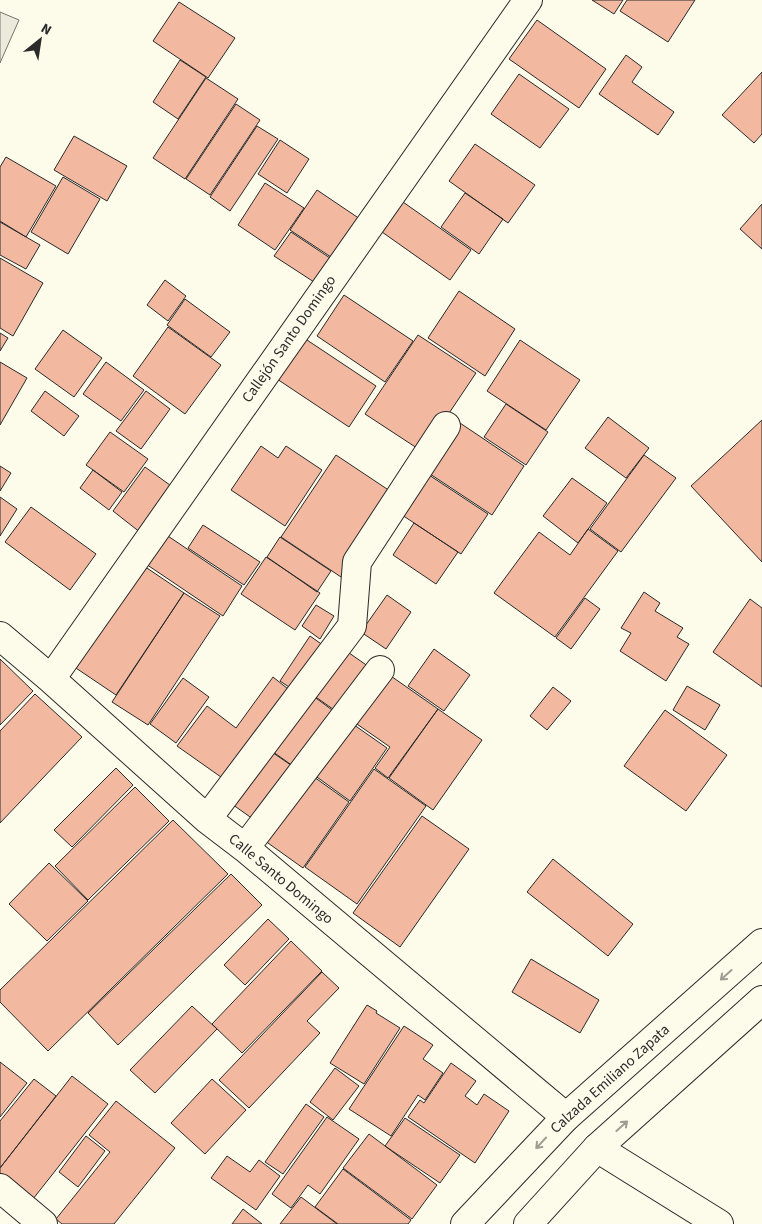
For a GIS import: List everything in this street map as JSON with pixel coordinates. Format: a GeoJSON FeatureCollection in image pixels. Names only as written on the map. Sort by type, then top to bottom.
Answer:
{"type":"FeatureCollection","features":[{"type":"Feature","properties":{"kind":"street","name":"Callejón Santo Domingo"},"geometry":{"type":"LineString","coordinates":[[51,679],[528,0]]}},
{"type":"Feature","properties":{"kind":"street"},"geometry":{"type":"LineString","coordinates":[[207,819],[352,626],[357,562],[446,426]]}},
{"type":"Feature","properties":{"kind":"street","name":"Calle Santo Domingo"},"geometry":{"type":"LineString","coordinates":[[0,636],[51,679],[207,819],[245,848],[566,1117]]}},
{"type":"Feature","properties":{"kind":"street"},"geometry":{"type":"LineString","coordinates":[[245,848],[380,670]]}},
{"type":"Feature","properties":{"kind":"street","name":"Calzada Emiliano Zapata"},"geometry":{"type":"LineString","coordinates":[[465,1224],[566,1117],[762,943]]}},
{"type":"Feature","properties":{"kind":"street"},"geometry":{"type":"LineString","coordinates":[[528,1224],[598,1148],[762,1000]]}},
{"type":"Feature","properties":{"kind":"street"},"geometry":{"type":"LineString","coordinates":[[598,1148],[719,1224]]}},
{"type":"Feature","properties":{"kind":"street"},"geometry":{"type":"LineString","coordinates":[[0,1188],[43,1224]]}},
{"type":"Feature","properties":{"kind":"shaded area"},"geometry":{"type":"Polygon","coordinates":[[[0,12],[19,20],[0,63],[0,12]]]}},
{"type":"Feature","properties":{"kind":"building"},"geometry":{"type":"Polygon","coordinates":[[[592,0],[623,0],[614,14],[592,0]]]}},
{"type":"Feature","properties":{"kind":"building"},"geometry":{"type":"Polygon","coordinates":[[[627,0],[695,0],[668,42],[620,11],[627,0]]]}},
{"type":"Feature","properties":{"kind":"building"},"geometry":{"type":"Polygon","coordinates":[[[179,2],[235,38],[208,78],[153,41],[179,2]]]}},
{"type":"Feature","properties":{"kind":"building"},"geometry":{"type":"Polygon","coordinates":[[[537,20],[606,69],[579,108],[509,59],[537,20]]]}},
{"type":"Feature","properties":{"kind":"building"},"geometry":{"type":"Polygon","coordinates":[[[626,55],[642,67],[632,82],[674,112],[658,135],[599,94],[626,55]]]}},
{"type":"Feature","properties":{"kind":"building"},"geometry":{"type":"Polygon","coordinates":[[[180,60],[206,77],[178,119],[153,102],[180,60]]]}},
{"type":"Feature","properties":{"kind":"building"},"geometry":{"type":"Polygon","coordinates":[[[762,72],[762,134],[754,143],[722,115],[762,72]]]}},
{"type":"Feature","properties":{"kind":"building"},"geometry":{"type":"Polygon","coordinates":[[[519,74],[569,109],[540,148],[491,114],[519,74]]]}},
{"type":"Feature","properties":{"kind":"building"},"geometry":{"type":"Polygon","coordinates":[[[206,78],[238,99],[185,179],[153,158],[206,78]]]}},
{"type":"Feature","properties":{"kind":"building"},"geometry":{"type":"Polygon","coordinates":[[[236,104],[260,120],[210,195],[186,179],[236,104]]]}},
{"type":"Feature","properties":{"kind":"building"},"geometry":{"type":"Polygon","coordinates":[[[257,126],[278,139],[230,211],[210,197],[257,126]]]}},
{"type":"Feature","properties":{"kind":"building"},"geometry":{"type":"Polygon","coordinates":[[[74,136],[127,166],[107,201],[54,170],[74,136]]]}},
{"type":"Feature","properties":{"kind":"building"},"geometry":{"type":"Polygon","coordinates":[[[280,140],[309,159],[287,193],[258,174],[280,140]]]}},
{"type":"Feature","properties":{"kind":"building"},"geometry":{"type":"Polygon","coordinates":[[[475,144],[535,185],[508,223],[449,181],[475,144]]]}},
{"type":"Feature","properties":{"kind":"building"},"geometry":{"type":"Polygon","coordinates":[[[6,157],[56,186],[26,237],[0,221],[0,167],[6,157]]]}},
{"type":"Feature","properties":{"kind":"building"},"geometry":{"type":"Polygon","coordinates":[[[63,177],[100,199],[68,254],[31,232],[63,177]]]}},
{"type":"Feature","properties":{"kind":"building"},"geometry":{"type":"Polygon","coordinates":[[[265,183],[304,208],[275,250],[238,225],[265,183]]]}},
{"type":"Feature","properties":{"kind":"building"},"geometry":{"type":"Polygon","coordinates":[[[317,190],[360,219],[334,259],[290,230],[317,190]]]}},
{"type":"Feature","properties":{"kind":"building"},"geometry":{"type":"Polygon","coordinates":[[[465,193],[503,219],[479,254],[441,227],[465,193]]]}},
{"type":"Feature","properties":{"kind":"building"},"geometry":{"type":"Polygon","coordinates":[[[403,202],[471,250],[450,280],[382,232],[403,202]]]}},
{"type":"Feature","properties":{"kind":"building"},"geometry":{"type":"Polygon","coordinates":[[[762,204],[762,249],[740,229],[762,204]]]}},
{"type":"Feature","properties":{"kind":"building"},"geometry":{"type":"Polygon","coordinates":[[[0,222],[40,245],[26,269],[0,255],[0,222]]]}},
{"type":"Feature","properties":{"kind":"building"},"geometry":{"type":"Polygon","coordinates":[[[291,232],[330,258],[314,282],[274,256],[291,232]]]}},
{"type":"Feature","properties":{"kind":"building"},"geometry":{"type":"Polygon","coordinates":[[[0,258],[43,283],[13,336],[0,328],[0,258]]]}},
{"type":"Feature","properties":{"kind":"building"},"geometry":{"type":"Polygon","coordinates":[[[165,280],[186,296],[168,321],[147,305],[165,280]]]}},
{"type":"Feature","properties":{"kind":"building"},"geometry":{"type":"Polygon","coordinates":[[[459,291],[515,329],[485,376],[428,338],[459,291]]]}},
{"type":"Feature","properties":{"kind":"building"},"geometry":{"type":"Polygon","coordinates":[[[344,295],[413,341],[385,382],[317,336],[344,295]]]}},
{"type":"Feature","properties":{"kind":"building"},"geometry":{"type":"Polygon","coordinates":[[[185,299],[230,332],[211,357],[167,325],[185,299]]]}},
{"type":"Feature","properties":{"kind":"building"},"geometry":{"type":"Polygon","coordinates":[[[168,327],[221,365],[185,414],[133,376],[168,327]]]}},
{"type":"Feature","properties":{"kind":"building"},"geometry":{"type":"Polygon","coordinates":[[[63,330],[102,358],[74,397],[35,369],[63,330]]]}},
{"type":"Feature","properties":{"kind":"building"},"geometry":{"type":"Polygon","coordinates":[[[0,333],[8,338],[0,351],[0,333]]]}},
{"type":"Feature","properties":{"kind":"building"},"geometry":{"type":"Polygon","coordinates":[[[418,335],[476,373],[423,452],[365,414],[418,335]]]}},
{"type":"Feature","properties":{"kind":"building"},"geometry":{"type":"Polygon","coordinates":[[[304,338],[376,386],[349,427],[277,379],[304,338]]]}},
{"type":"Feature","properties":{"kind":"building"},"geometry":{"type":"Polygon","coordinates":[[[520,340],[580,380],[546,430],[487,391],[520,340]]]}},
{"type":"Feature","properties":{"kind":"building"},"geometry":{"type":"Polygon","coordinates":[[[0,362],[27,378],[0,425],[0,362]]]}},
{"type":"Feature","properties":{"kind":"building"},"geometry":{"type":"Polygon","coordinates":[[[106,362],[144,390],[121,421],[83,394],[106,362]]]}},
{"type":"Feature","properties":{"kind":"building"},"geometry":{"type":"Polygon","coordinates":[[[45,391],[79,416],[64,436],[31,411],[45,391]]]}},
{"type":"Feature","properties":{"kind":"building"},"geometry":{"type":"Polygon","coordinates":[[[146,391],[170,409],[141,449],[116,431],[146,391]]]}},
{"type":"Feature","properties":{"kind":"building"},"geometry":{"type":"Polygon","coordinates":[[[506,404],[548,432],[526,465],[484,437],[506,404]]]}},
{"type":"Feature","properties":{"kind":"building"},"geometry":{"type":"Polygon","coordinates":[[[608,417],[649,448],[626,478],[585,448],[608,417]]]}},
{"type":"Feature","properties":{"kind":"building"},"geometry":{"type":"Polygon","coordinates":[[[762,420],[762,562],[691,486],[762,420]]]}},
{"type":"Feature","properties":{"kind":"building"},"geometry":{"type":"Polygon","coordinates":[[[457,421],[524,466],[492,515],[424,470],[457,421]]]}},
{"type":"Feature","properties":{"kind":"building"},"geometry":{"type":"Polygon","coordinates":[[[110,432],[148,459],[124,492],[86,465],[110,432]]]}},
{"type":"Feature","properties":{"kind":"building"},"geometry":{"type":"Polygon","coordinates":[[[261,446],[278,458],[286,446],[322,470],[285,526],[231,490],[261,446]]]}},
{"type":"Feature","properties":{"kind":"building"},"geometry":{"type":"Polygon","coordinates":[[[336,455],[396,495],[341,577],[281,537],[336,455]]]}},
{"type":"Feature","properties":{"kind":"building"},"geometry":{"type":"Polygon","coordinates":[[[644,455],[676,478],[621,552],[590,529],[644,455]]]}},
{"type":"Feature","properties":{"kind":"building"},"geometry":{"type":"Polygon","coordinates":[[[0,466],[11,473],[0,491],[0,466]]]}},
{"type":"Feature","properties":{"kind":"building"},"geometry":{"type":"Polygon","coordinates":[[[145,467],[174,488],[141,533],[113,511],[145,467]]]}},
{"type":"Feature","properties":{"kind":"building"},"geometry":{"type":"Polygon","coordinates":[[[93,470],[122,492],[109,510],[80,488],[93,470]]]}},
{"type":"Feature","properties":{"kind":"building"},"geometry":{"type":"Polygon","coordinates":[[[426,473],[488,514],[461,554],[399,513],[426,473]]]}},
{"type":"Feature","properties":{"kind":"building"},"geometry":{"type":"Polygon","coordinates":[[[572,478],[607,503],[578,543],[543,516],[572,478]]]}},
{"type":"Feature","properties":{"kind":"building"},"geometry":{"type":"Polygon","coordinates":[[[0,497],[17,509],[0,536],[0,497]]]}},
{"type":"Feature","properties":{"kind":"building"},"geometry":{"type":"Polygon","coordinates":[[[31,507],[96,554],[70,590],[5,542],[31,507]]]}},
{"type":"Feature","properties":{"kind":"building"},"geometry":{"type":"Polygon","coordinates":[[[414,523],[458,552],[436,584],[393,555],[414,523]]]}},
{"type":"Feature","properties":{"kind":"building"},"geometry":{"type":"Polygon","coordinates":[[[203,525],[260,562],[244,585],[188,548],[203,525]]]}},
{"type":"Feature","properties":{"kind":"building"},"geometry":{"type":"Polygon","coordinates":[[[588,529],[618,551],[555,637],[494,593],[539,532],[570,555],[588,529]]]}},
{"type":"Feature","properties":{"kind":"building"},"geometry":{"type":"Polygon","coordinates":[[[159,530],[242,586],[223,616],[140,560],[159,530]]]}},
{"type":"Feature","properties":{"kind":"building"},"geometry":{"type":"Polygon","coordinates":[[[280,537],[331,571],[317,592],[267,557],[280,537]]]}},
{"type":"Feature","properties":{"kind":"building"},"geometry":{"type":"Polygon","coordinates":[[[266,557],[320,593],[295,630],[241,594],[266,557]]]}},
{"type":"Feature","properties":{"kind":"building"},"geometry":{"type":"Polygon","coordinates":[[[135,560],[184,593],[116,695],[67,662],[135,560]]]}},
{"type":"Feature","properties":{"kind":"building"},"geometry":{"type":"Polygon","coordinates":[[[644,592],[660,603],[655,611],[683,628],[677,637],[689,644],[666,681],[620,651],[631,633],[621,628],[644,592]]]}},
{"type":"Feature","properties":{"kind":"building"},"geometry":{"type":"Polygon","coordinates":[[[184,593],[220,616],[148,725],[112,702],[184,593]]]}},
{"type":"Feature","properties":{"kind":"building"},"geometry":{"type":"Polygon","coordinates":[[[387,595],[411,612],[386,649],[361,632],[387,595]]]}},
{"type":"Feature","properties":{"kind":"building"},"geometry":{"type":"Polygon","coordinates":[[[585,598],[600,609],[571,649],[556,638],[585,598]]]}},
{"type":"Feature","properties":{"kind":"building"},"geometry":{"type":"Polygon","coordinates":[[[750,599],[762,608],[762,687],[713,652],[750,599]]]}},
{"type":"Feature","properties":{"kind":"building"},"geometry":{"type":"Polygon","coordinates":[[[316,605],[334,616],[320,639],[302,626],[316,605]]]}},
{"type":"Feature","properties":{"kind":"building"},"geometry":{"type":"Polygon","coordinates":[[[310,636],[327,648],[298,693],[280,681],[310,636]]]}},
{"type":"Feature","properties":{"kind":"building"},"geometry":{"type":"Polygon","coordinates":[[[342,648],[372,669],[340,714],[310,693],[342,648]]]}},
{"type":"Feature","properties":{"kind":"building"},"geometry":{"type":"Polygon","coordinates":[[[434,649],[470,675],[444,711],[408,686],[434,649]]]}},
{"type":"Feature","properties":{"kind":"building"},"geometry":{"type":"Polygon","coordinates":[[[0,659],[33,691],[0,725],[0,659]]]}},
{"type":"Feature","properties":{"kind":"building"},"geometry":{"type":"Polygon","coordinates":[[[388,674],[438,709],[388,778],[375,768],[390,747],[354,722],[388,674]]]}},
{"type":"Feature","properties":{"kind":"building"},"geometry":{"type":"Polygon","coordinates":[[[273,677],[293,693],[228,782],[177,746],[207,706],[236,728],[273,677]]]}},
{"type":"Feature","properties":{"kind":"building"},"geometry":{"type":"Polygon","coordinates":[[[183,678],[209,697],[176,743],[150,724],[183,678]]]}},
{"type":"Feature","properties":{"kind":"building"},"geometry":{"type":"Polygon","coordinates":[[[687,686],[720,705],[705,730],[673,710],[687,686]]]}},
{"type":"Feature","properties":{"kind":"building"},"geometry":{"type":"Polygon","coordinates":[[[553,687],[571,701],[547,730],[530,716],[553,687]]]}},
{"type":"Feature","properties":{"kind":"building"},"geometry":{"type":"Polygon","coordinates":[[[309,693],[339,715],[300,771],[269,749],[309,693]]]}},
{"type":"Feature","properties":{"kind":"building"},"geometry":{"type":"Polygon","coordinates":[[[35,694],[82,737],[0,823],[0,731],[35,694]]]}},
{"type":"Feature","properties":{"kind":"building"},"geometry":{"type":"Polygon","coordinates":[[[438,709],[482,740],[433,810],[389,778],[438,709]]]}},
{"type":"Feature","properties":{"kind":"building"},"geometry":{"type":"Polygon","coordinates":[[[665,710],[727,755],[686,811],[624,766],[665,710]]]}},
{"type":"Feature","properties":{"kind":"building"},"geometry":{"type":"Polygon","coordinates":[[[347,720],[387,748],[350,801],[310,772],[347,720]]]}},
{"type":"Feature","properties":{"kind":"building"},"geometry":{"type":"Polygon","coordinates":[[[266,748],[298,770],[260,824],[229,802],[266,748]]]}},
{"type":"Feature","properties":{"kind":"building"},"geometry":{"type":"Polygon","coordinates":[[[116,768],[133,785],[72,847],[54,830],[116,768]]]}},
{"type":"Feature","properties":{"kind":"building"},"geometry":{"type":"Polygon","coordinates":[[[374,769],[426,806],[357,904],[305,867],[374,769]]]}},
{"type":"Feature","properties":{"kind":"building"},"geometry":{"type":"Polygon","coordinates":[[[307,772],[349,802],[303,868],[261,838],[307,772]]]}},
{"type":"Feature","properties":{"kind":"building"},"geometry":{"type":"Polygon","coordinates":[[[135,787],[169,821],[88,900],[55,866],[135,787]]]}},
{"type":"Feature","properties":{"kind":"building"},"geometry":{"type":"Polygon","coordinates":[[[422,816],[469,849],[400,947],[353,913],[422,816]]]}},
{"type":"Feature","properties":{"kind":"building"},"geometry":{"type":"Polygon","coordinates":[[[173,820],[228,874],[48,1051],[0,1002],[0,990],[173,820]]]}},
{"type":"Feature","properties":{"kind":"building"},"geometry":{"type":"Polygon","coordinates":[[[553,859],[633,924],[608,956],[527,892],[553,859]]]}},
{"type":"Feature","properties":{"kind":"building"},"geometry":{"type":"Polygon","coordinates":[[[49,863],[88,901],[47,941],[9,904],[49,863]]]}},
{"type":"Feature","properties":{"kind":"building"},"geometry":{"type":"Polygon","coordinates":[[[231,874],[262,905],[118,1045],[88,1013],[231,874]]]}},
{"type":"Feature","properties":{"kind":"building"},"geometry":{"type":"Polygon","coordinates":[[[268,919],[289,939],[245,985],[224,965],[268,919]]]}},
{"type":"Feature","properties":{"kind":"building"},"geometry":{"type":"Polygon","coordinates":[[[291,941],[322,971],[242,1053],[212,1024],[291,941]]]}},
{"type":"Feature","properties":{"kind":"building"},"geometry":{"type":"Polygon","coordinates":[[[531,959],[599,1000],[580,1033],[512,992],[531,959]]]}},
{"type":"Feature","properties":{"kind":"building"},"geometry":{"type":"Polygon","coordinates":[[[322,972],[339,988],[307,1021],[320,1033],[249,1108],[219,1080],[322,972]]]}},
{"type":"Feature","properties":{"kind":"building"},"geometry":{"type":"Polygon","coordinates":[[[367,1005],[400,1028],[364,1084],[330,1063],[367,1005]]]}},
{"type":"Feature","properties":{"kind":"building"},"geometry":{"type":"Polygon","coordinates":[[[192,1006],[217,1029],[155,1093],[130,1070],[192,1006]]]}},
{"type":"Feature","properties":{"kind":"building"},"geometry":{"type":"Polygon","coordinates":[[[404,1026],[433,1045],[423,1059],[443,1073],[425,1100],[418,1095],[391,1136],[349,1109],[404,1026]]]}},
{"type":"Feature","properties":{"kind":"building"},"geometry":{"type":"Polygon","coordinates":[[[0,1062],[27,1083],[0,1117],[0,1062]]]}},
{"type":"Feature","properties":{"kind":"building"},"geometry":{"type":"Polygon","coordinates":[[[451,1063],[476,1081],[465,1096],[477,1105],[484,1094],[509,1111],[475,1163],[408,1117],[420,1100],[424,1103],[451,1063]]]}},
{"type":"Feature","properties":{"kind":"building"},"geometry":{"type":"Polygon","coordinates":[[[335,1068],[359,1086],[333,1120],[310,1102],[335,1068]]]}},
{"type":"Feature","properties":{"kind":"building"},"geometry":{"type":"Polygon","coordinates":[[[72,1076],[108,1104],[29,1204],[0,1181],[0,1168],[72,1076]]]}},
{"type":"Feature","properties":{"kind":"building"},"geometry":{"type":"Polygon","coordinates":[[[34,1079],[56,1096],[0,1168],[0,1121],[34,1079]]]}},
{"type":"Feature","properties":{"kind":"building"},"geometry":{"type":"Polygon","coordinates":[[[212,1079],[246,1110],[205,1154],[171,1123],[212,1079]]]}},
{"type":"Feature","properties":{"kind":"building"},"geometry":{"type":"Polygon","coordinates":[[[116,1101],[175,1148],[114,1224],[62,1224],[56,1219],[110,1152],[89,1135],[116,1101]]]}},
{"type":"Feature","properties":{"kind":"building"},"geometry":{"type":"Polygon","coordinates":[[[306,1104],[324,1117],[283,1174],[265,1162],[306,1104]]]}},
{"type":"Feature","properties":{"kind":"building"},"geometry":{"type":"Polygon","coordinates":[[[327,1117],[359,1139],[320,1194],[308,1185],[291,1208],[272,1194],[327,1117]]]}},
{"type":"Feature","properties":{"kind":"building"},"geometry":{"type":"Polygon","coordinates":[[[405,1118],[460,1155],[440,1183],[385,1146],[405,1118]]]}},
{"type":"Feature","properties":{"kind":"building"},"geometry":{"type":"Polygon","coordinates":[[[369,1134],[437,1185],[412,1219],[343,1168],[369,1134]]]}},
{"type":"Feature","properties":{"kind":"building"},"geometry":{"type":"Polygon","coordinates":[[[86,1136],[105,1151],[78,1187],[59,1172],[86,1136]]]}},
{"type":"Feature","properties":{"kind":"building"},"geometry":{"type":"Polygon","coordinates":[[[227,1156],[250,1172],[259,1160],[280,1176],[256,1210],[211,1178],[227,1156]]]}},
{"type":"Feature","properties":{"kind":"building"},"geometry":{"type":"Polygon","coordinates":[[[343,1169],[411,1220],[408,1224],[338,1224],[315,1207],[343,1169]]]}},
{"type":"Feature","properties":{"kind":"building"},"geometry":{"type":"Polygon","coordinates":[[[301,1197],[337,1224],[280,1224],[301,1197]]]}},
{"type":"Feature","properties":{"kind":"building"},"geometry":{"type":"Polygon","coordinates":[[[243,1209],[262,1224],[232,1224],[243,1209]]]}}]}
